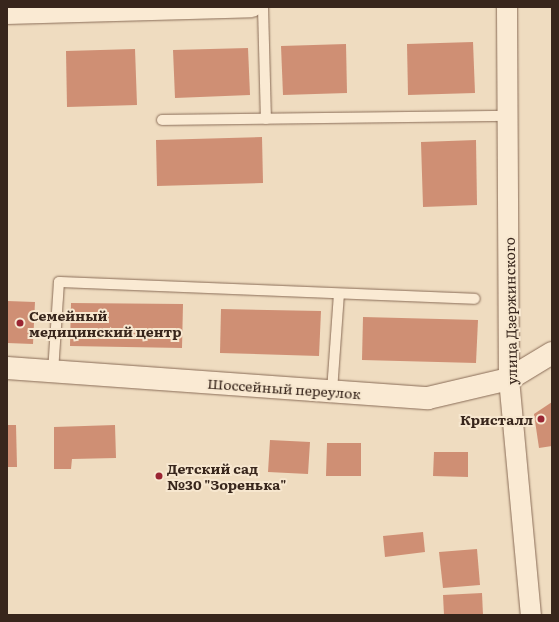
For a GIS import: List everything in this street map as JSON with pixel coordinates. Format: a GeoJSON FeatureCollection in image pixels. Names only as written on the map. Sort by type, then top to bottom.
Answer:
{"type":"FeatureCollection","features":[{"type":"Feature","properties":{"kind":"main road","name":"Шоссейный переулок"},"geometry":{"type":"LineString","coordinates":[[7,368],[428,398],[510,379],[552,353]]}},
{"type":"Feature","properties":{"kind":"street"},"geometry":{"type":"LineString","coordinates":[[7,14],[252,7]]}},
{"type":"Feature","properties":{"kind":"street","name":"улица Дзержинского"},"geometry":{"type":"LineString","coordinates":[[507,7],[510,379],[531,615]]}},
{"type":"Feature","properties":{"kind":"lane"},"geometry":{"type":"LineString","coordinates":[[263,7],[266,119]]}},
{"type":"Feature","properties":{"kind":"lane"},"geometry":{"type":"LineString","coordinates":[[162,120],[508,116]]}},
{"type":"Feature","properties":{"kind":"lane"},"geometry":{"type":"LineString","coordinates":[[53,372],[59,282],[475,299]]}},
{"type":"Feature","properties":{"kind":"lane"},"geometry":{"type":"LineString","coordinates":[[332,391],[339,294]]}},
{"type":"Feature","properties":{"kind":"building"},"geometry":{"type":"Polygon","coordinates":[[[473,42],[475,93],[408,95],[407,44],[473,42]]]}},
{"type":"Feature","properties":{"kind":"building"},"geometry":{"type":"Polygon","coordinates":[[[346,44],[347,93],[283,95],[281,46],[346,44]]]}},
{"type":"Feature","properties":{"kind":"building"},"geometry":{"type":"Polygon","coordinates":[[[248,48],[250,95],[175,98],[173,50],[248,48]]]}},
{"type":"Feature","properties":{"kind":"building"},"geometry":{"type":"Polygon","coordinates":[[[135,49],[137,105],[67,107],[66,51],[135,49]]]}},
{"type":"Feature","properties":{"kind":"building"},"geometry":{"type":"Polygon","coordinates":[[[262,137],[263,183],[157,186],[156,140],[262,137]]]}},
{"type":"Feature","properties":{"kind":"building"},"geometry":{"type":"Polygon","coordinates":[[[476,140],[477,205],[423,207],[421,142],[476,140]]]}},
{"type":"Feature","properties":{"kind":"building","name":"Семейный медицинский центр"},"geometry":{"type":"Polygon","coordinates":[[[7,301],[35,302],[33,344],[7,343],[7,301]]]}},
{"type":"Feature","properties":{"kind":"building"},"geometry":{"type":"Polygon","coordinates":[[[71,303],[183,304],[182,348],[70,346],[71,303]]]}},
{"type":"Feature","properties":{"kind":"building"},"geometry":{"type":"Polygon","coordinates":[[[221,309],[321,311],[319,356],[220,353],[221,309]]]}},
{"type":"Feature","properties":{"kind":"building"},"geometry":{"type":"Polygon","coordinates":[[[363,317],[478,320],[476,363],[362,360],[363,317]]]}},
{"type":"Feature","properties":{"kind":"building"},"geometry":{"type":"Polygon","coordinates":[[[552,402],[552,446],[539,448],[534,414],[552,402]]]}},
{"type":"Feature","properties":{"kind":"building"},"geometry":{"type":"Polygon","coordinates":[[[7,425],[16,425],[17,467],[7,467],[7,425]]]}},
{"type":"Feature","properties":{"kind":"building"},"geometry":{"type":"Polygon","coordinates":[[[115,425],[116,458],[72,459],[71,469],[54,469],[54,427],[115,425]]]}},
{"type":"Feature","properties":{"kind":"building"},"geometry":{"type":"Polygon","coordinates":[[[270,440],[310,442],[308,474],[268,472],[270,440]]]}},
{"type":"Feature","properties":{"kind":"building"},"geometry":{"type":"Polygon","coordinates":[[[327,443],[361,443],[361,476],[326,476],[327,443]]]}},
{"type":"Feature","properties":{"kind":"building"},"geometry":{"type":"Polygon","coordinates":[[[434,452],[468,452],[468,477],[433,476],[434,452]]]}},
{"type":"Feature","properties":{"kind":"building"},"geometry":{"type":"Polygon","coordinates":[[[423,532],[425,552],[385,557],[383,536],[423,532]]]}},
{"type":"Feature","properties":{"kind":"building"},"geometry":{"type":"Polygon","coordinates":[[[477,549],[480,585],[443,588],[439,552],[477,549]]]}},
{"type":"Feature","properties":{"kind":"building"},"geometry":{"type":"Polygon","coordinates":[[[482,593],[483,615],[444,615],[443,595],[482,593]]]}},
{"type":"Feature","properties":{"kind":"place","name":"Семейный медицинский центр"},"geometry":{"type":"Point","coordinates":[20,323]}},
{"type":"Feature","properties":{"kind":"place","name":"Кристалл"},"geometry":{"type":"Point","coordinates":[541,419]}},
{"type":"Feature","properties":{"kind":"place","name":"Детский сад №30 \"Зоренька\""},"geometry":{"type":"Point","coordinates":[159,476]}}]}
